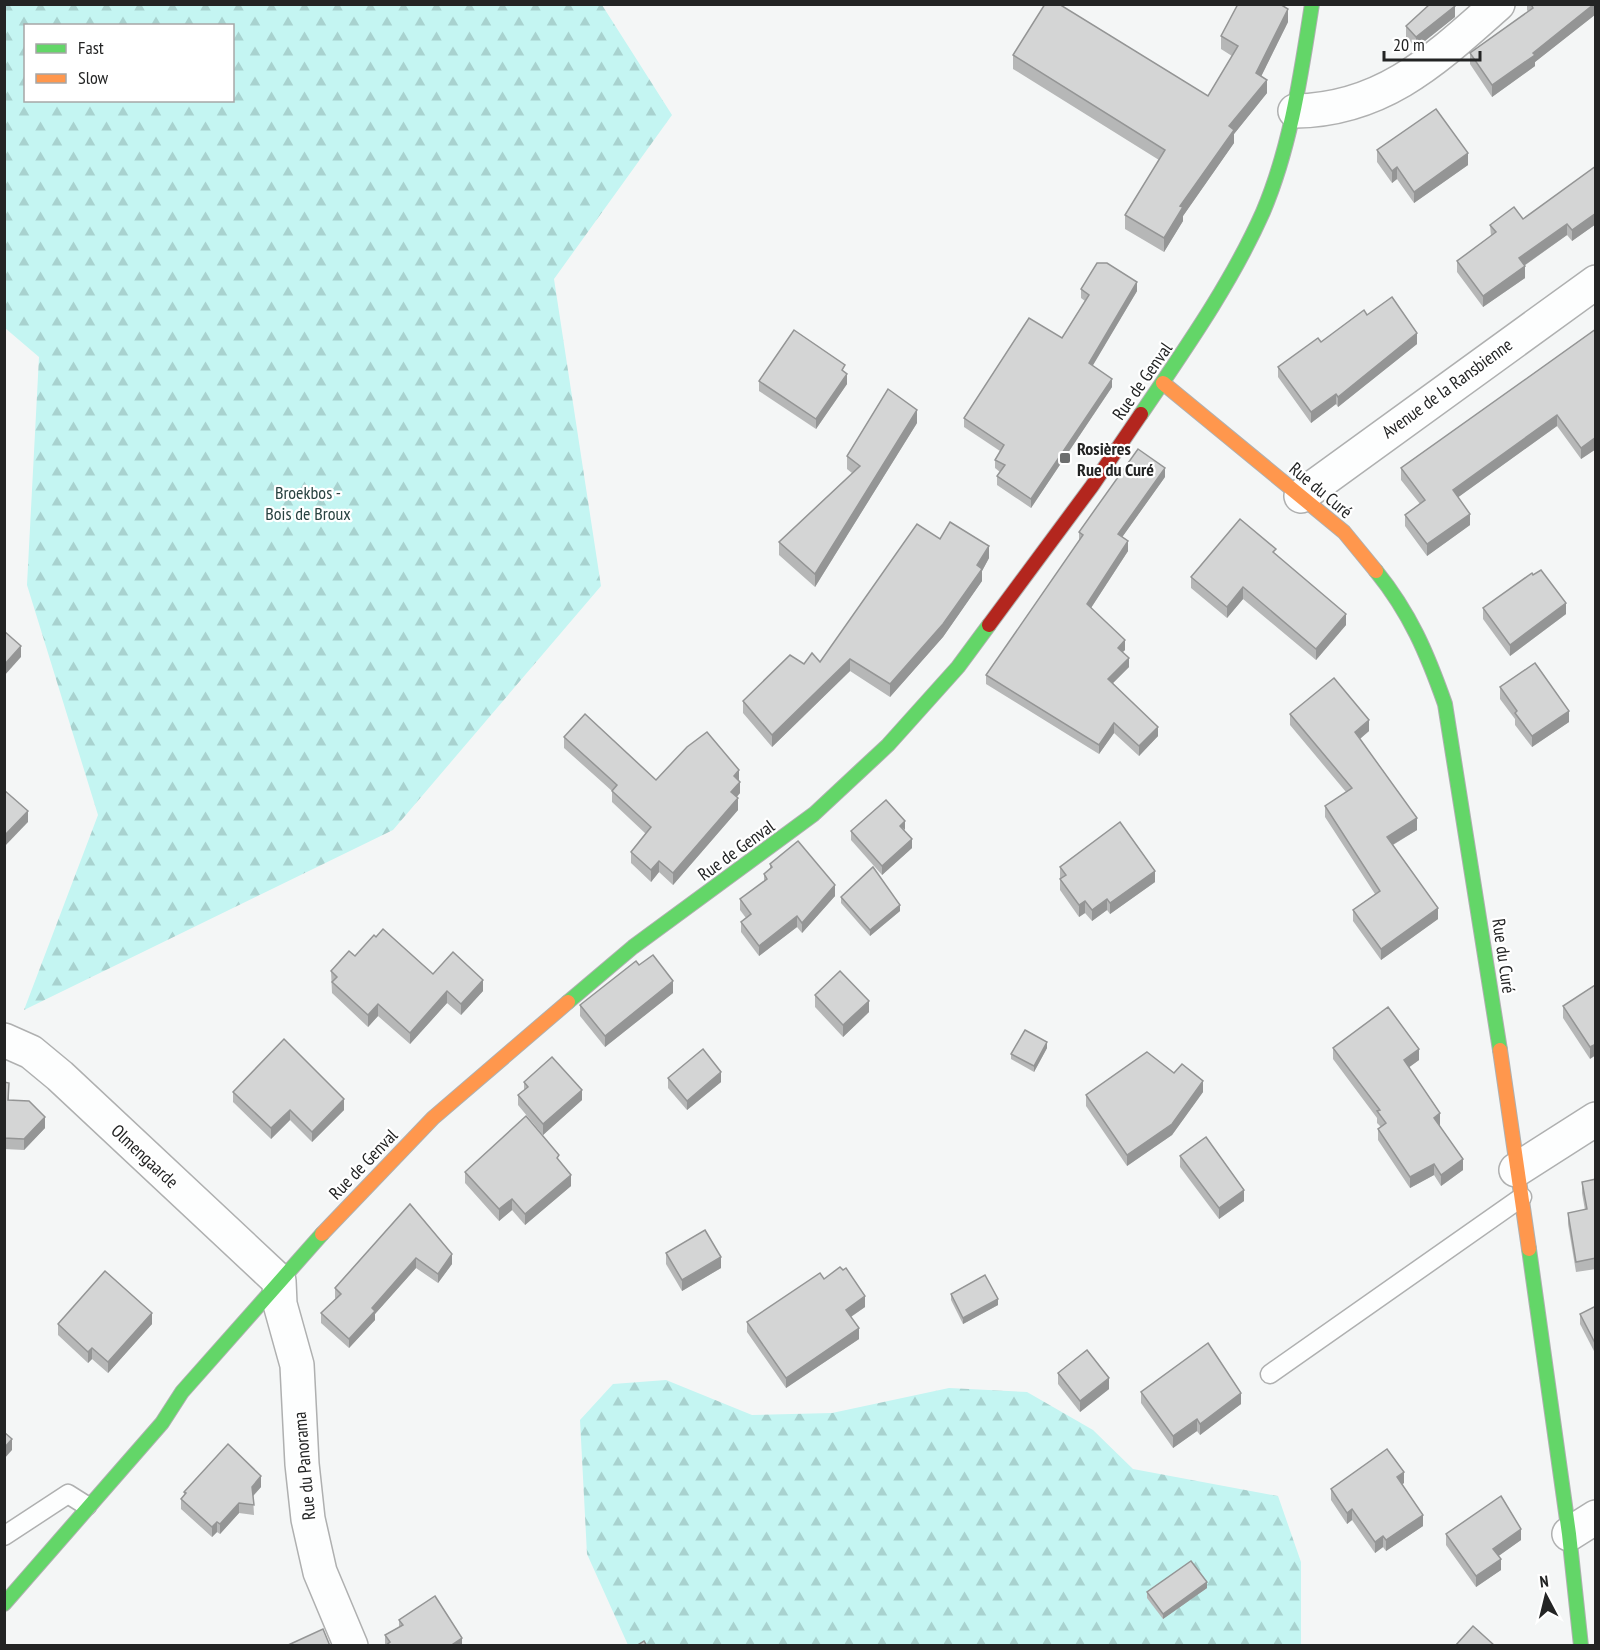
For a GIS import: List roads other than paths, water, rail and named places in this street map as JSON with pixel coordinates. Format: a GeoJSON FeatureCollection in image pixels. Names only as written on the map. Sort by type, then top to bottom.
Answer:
{"type":"FeatureCollection","features":[{"type":"Feature","properties":{"kind":"street"},"geometry":{"type":"LineString","coordinates":[[1295,111],[1318,110],[1352,103],[1368,98],[1414,75],[1498,4]]}},
{"type":"Feature","properties":{"kind":"street","name":"Rue de Genval"},"geometry":{"type":"LineString","coordinates":[[4,1604],[87,1506],[162,1423],[182,1392],[279,1281],[332,1222],[433,1118],[633,947],[814,814],[888,745],[958,667],[1163,383],[1211,311],[1263,211],[1295,111],[1306,8]]}},
{"type":"Feature","properties":{"kind":"street","name":"Avenue de la Ransbienne"},"geometry":{"type":"LineString","coordinates":[[1301,496],[1382,434],[1596,282]]}},
{"type":"Feature","properties":{"kind":"street","name":"Rue du Curé"},"geometry":{"type":"LineString","coordinates":[[1163,383],[1344,532],[1400,601],[1427,653],[1445,704],[1462,798],[1519,1184],[1582,1525],[1581,1646]]}},
{"type":"Feature","properties":{"kind":"street","name":"Olmengaarde"},"geometry":{"type":"LineString","coordinates":[[4,1040],[31,1052],[60,1076],[279,1281]]}},
{"type":"Feature","properties":{"kind":"street"},"geometry":{"type":"LineString","coordinates":[[1519,1184],[1596,1119]]}},
{"type":"Feature","properties":{"kind":"street","name":"Rue du Panorama"},"geometry":{"type":"LineString","coordinates":[[279,1281],[280,1304],[297,1365],[302,1464],[308,1519],[320,1572],[351,1646]]}},
{"type":"Feature","properties":{"kind":"lane"},"geometry":{"type":"LineString","coordinates":[[1270,1374],[1519,1184]]}},
{"type":"Feature","properties":{"kind":"lane"},"geometry":{"type":"LineString","coordinates":[[4,1536],[68,1494],[87,1506]]}},
{"type":"Feature","properties":{"kind":"place","name":"Rosières Rue du Curé"},"geometry":{"type":"Point","coordinates":[1065,458]}},
{"type":"Feature","properties":{"kind":"park label","name":"Broekbos - Bois de Broux"},"geometry":{"type":"Point","coordinates":[308,502]}}]}
